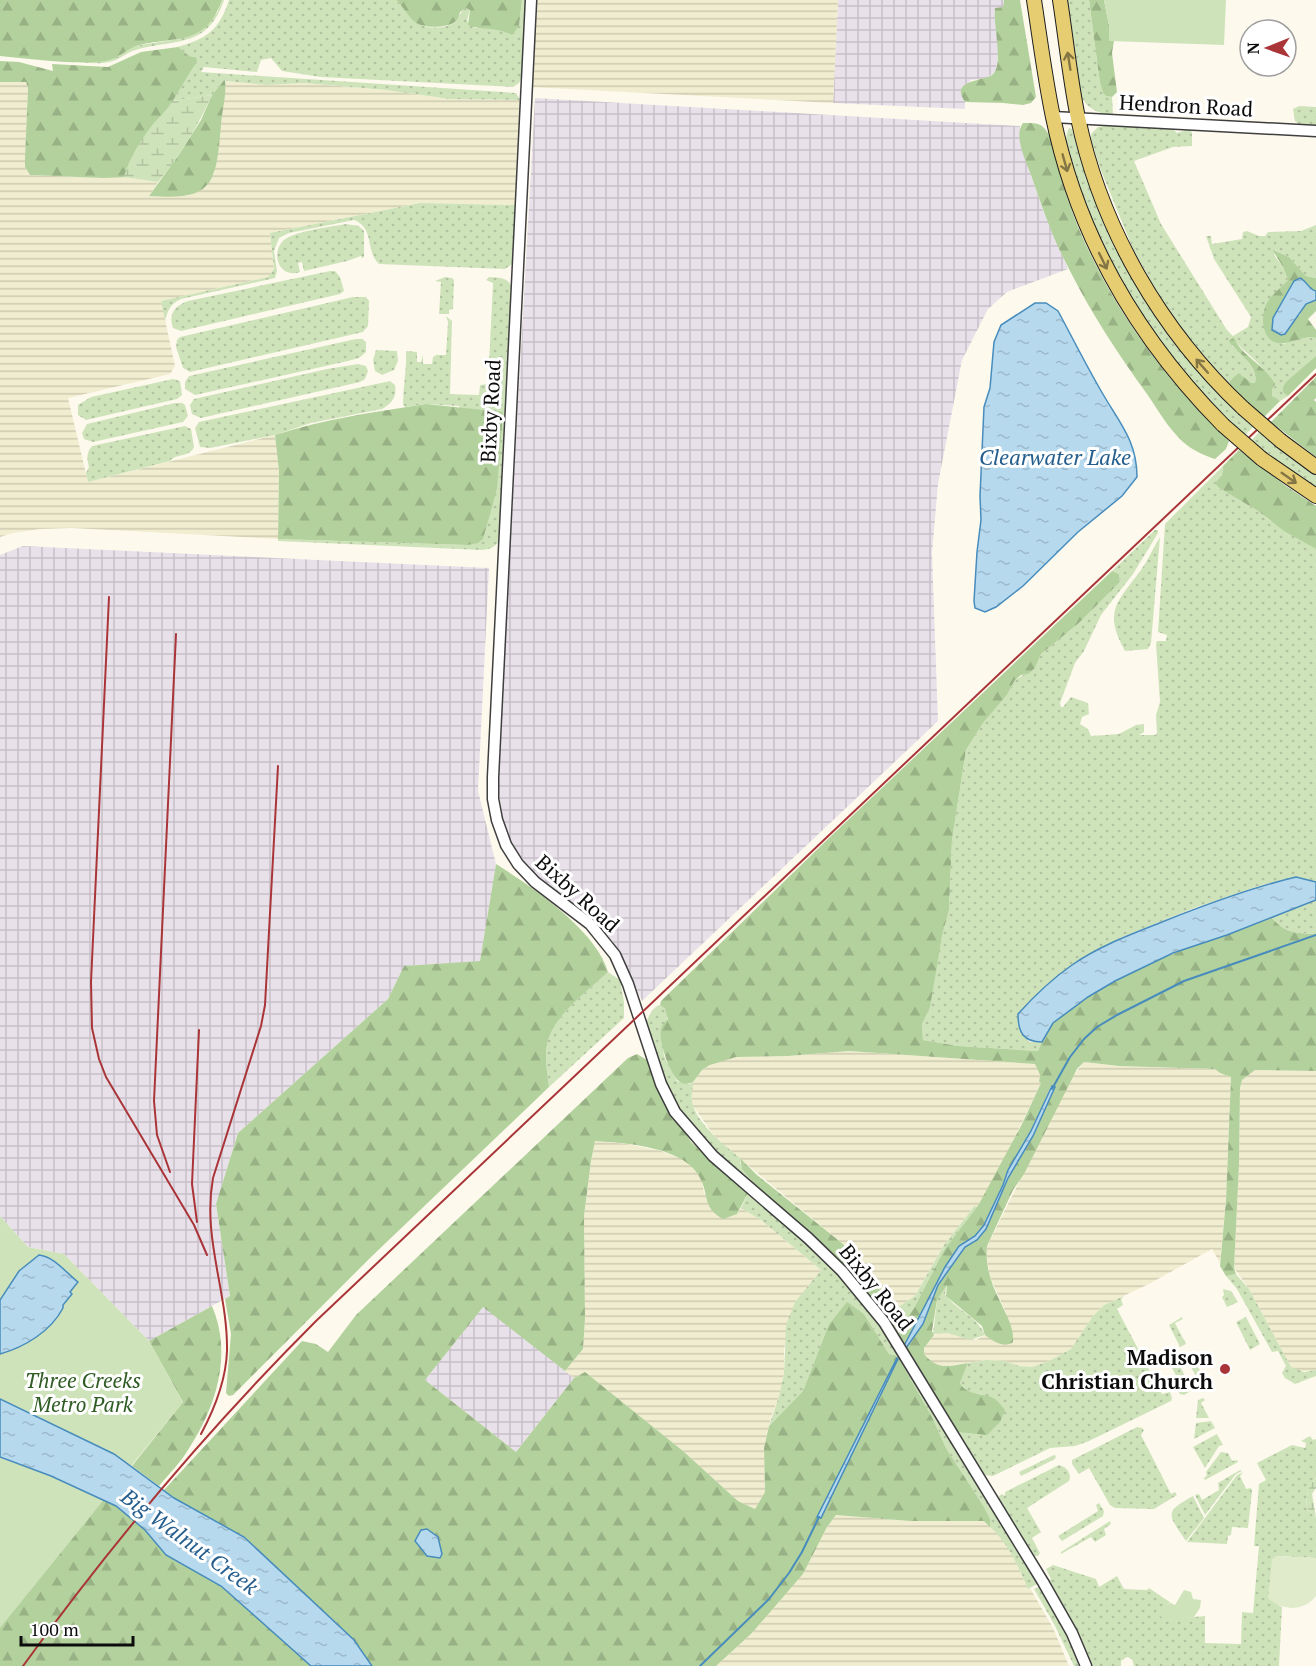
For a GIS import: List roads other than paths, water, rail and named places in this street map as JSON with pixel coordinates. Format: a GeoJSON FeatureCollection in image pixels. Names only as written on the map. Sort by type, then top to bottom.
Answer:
{"type":"FeatureCollection","features":[{"type":"Feature","properties":{"kind":"main road"},"geometry":{"type":"LineString","coordinates":[[1034,0],[1053,117],[1072,186],[1085,222],[1111,276],[1139,324],[1191,392],[1223,425],[1262,459],[1316,496]]}},
{"type":"Feature","properties":{"kind":"main road"},"geometry":{"type":"LineString","coordinates":[[1060,0],[1078,118],[1102,197],[1139,276],[1185,346],[1216,382],[1281,441],[1316,466]]}},
{"type":"Feature","properties":{"kind":"street","name":"Bixby Road"},"geometry":{"type":"LineString","coordinates":[[531,0],[495,723],[493,788],[497,820],[512,855],[526,874],[590,924],[615,955],[628,984],[661,1084],[684,1124],[712,1156],[808,1238],[842,1270],[868,1300],[903,1351],[1043,1582],[1072,1633],[1086,1666]]}},
{"type":"Feature","properties":{"kind":"street","name":"Hendron Road"},"geometry":{"type":"LineString","coordinates":[[1053,117],[1316,131]]}},
{"type":"Feature","properties":{"kind":"water"},"geometry":{"type":"Polygon","coordinates":[[[1300,278],[1316,291],[1316,300],[1306,304],[1285,334],[1281,335],[1272,330],[1273,318],[1294,281],[1300,278]]]}},
{"type":"Feature","properties":{"kind":"water","name":"Clearwater Lake"},"geometry":{"type":"Polygon","coordinates":[[[1035,303],[1046,303],[1058,311],[1130,441],[1134,452],[1137,477],[1122,496],[1078,532],[1023,586],[996,607],[985,612],[975,608],[974,601],[981,520],[984,407],[990,388],[994,342],[1001,325],[1035,303]]]}},
{"type":"Feature","properties":{"kind":"water"},"geometry":{"type":"Polygon","coordinates":[[[1296,877],[1316,882],[1316,900],[1227,935],[1173,953],[1115,981],[1088,997],[1053,1023],[1042,1042],[1030,1040],[1023,1035],[1019,1026],[1018,1014],[1057,976],[1093,952],[1127,936],[1212,903],[1296,877]]]}},
{"type":"Feature","properties":{"kind":"water"},"geometry":{"type":"Polygon","coordinates":[[[1052,1086],[1055,1087],[1033,1136],[1008,1178],[986,1229],[977,1240],[965,1247],[938,1285],[923,1324],[906,1348],[904,1346],[945,1267],[959,1246],[975,1236],[984,1225],[1008,1170],[1031,1131],[1052,1086]]]}},
{"type":"Feature","properties":{"kind":"water"},"geometry":{"type":"Polygon","coordinates":[[[39,1255],[55,1262],[78,1282],[52,1324],[28,1342],[0,1354],[0,1300],[19,1271],[39,1255]]]}},
{"type":"Feature","properties":{"kind":"water"},"geometry":{"type":"Polygon","coordinates":[[[897,1358],[821,1518],[817,1517],[897,1358]]]}},
{"type":"Feature","properties":{"kind":"water","name":"Big Walnut Creek"},"geometry":{"type":"Polygon","coordinates":[[[0,1399],[114,1454],[174,1498],[244,1537],[354,1640],[372,1666],[311,1666],[221,1586],[166,1555],[145,1530],[116,1506],[51,1476],[0,1457],[0,1399]]]}},
{"type":"Feature","properties":{"kind":"water"},"geometry":{"type":"Polygon","coordinates":[[[427,1529],[438,1537],[442,1554],[440,1558],[427,1556],[415,1541],[421,1530],[427,1529]]]}},
{"type":"Feature","properties":{"kind":"waterway"},"geometry":{"type":"LineString","coordinates":[[1052,1089],[1070,1057],[1084,1039],[1097,1027],[1117,1015],[1184,981],[1316,935]]}},
{"type":"Feature","properties":{"kind":"waterway"},"geometry":{"type":"LineString","coordinates":[[700,1666],[769,1599],[802,1552],[819,1517]]}},
{"type":"Feature","properties":{"kind":"railway"},"geometry":{"type":"LineString","coordinates":[[23,1666],[91,1575],[163,1488],[276,1361],[316,1321],[1316,374]]}},
{"type":"Feature","properties":{"kind":"railway"},"geometry":{"type":"LineString","coordinates":[[109,597],[91,982],[92,1028],[106,1077],[194,1225],[207,1255]]}},
{"type":"Feature","properties":{"kind":"railway"},"geometry":{"type":"LineString","coordinates":[[170,1172],[157,1135],[154,1101],[176,634]]}},
{"type":"Feature","properties":{"kind":"railway"},"geometry":{"type":"LineString","coordinates":[[201,1434],[219,1394],[227,1351],[224,1308],[213,1244],[210,1201],[213,1178],[261,1026],[265,1005],[278,766]]}},
{"type":"Feature","properties":{"kind":"railway"},"geometry":{"type":"LineString","coordinates":[[197,1222],[192,1184],[199,1030]]}},
{"type":"Feature","properties":{"kind":"place","name":"Madison Christian Church"},"geometry":{"type":"Point","coordinates":[1225,1369]}},
{"type":"Feature","properties":{"kind":"park label","name":"Three Creeks Metro Park"},"geometry":{"type":"Point","coordinates":[83,1392]}}]}
